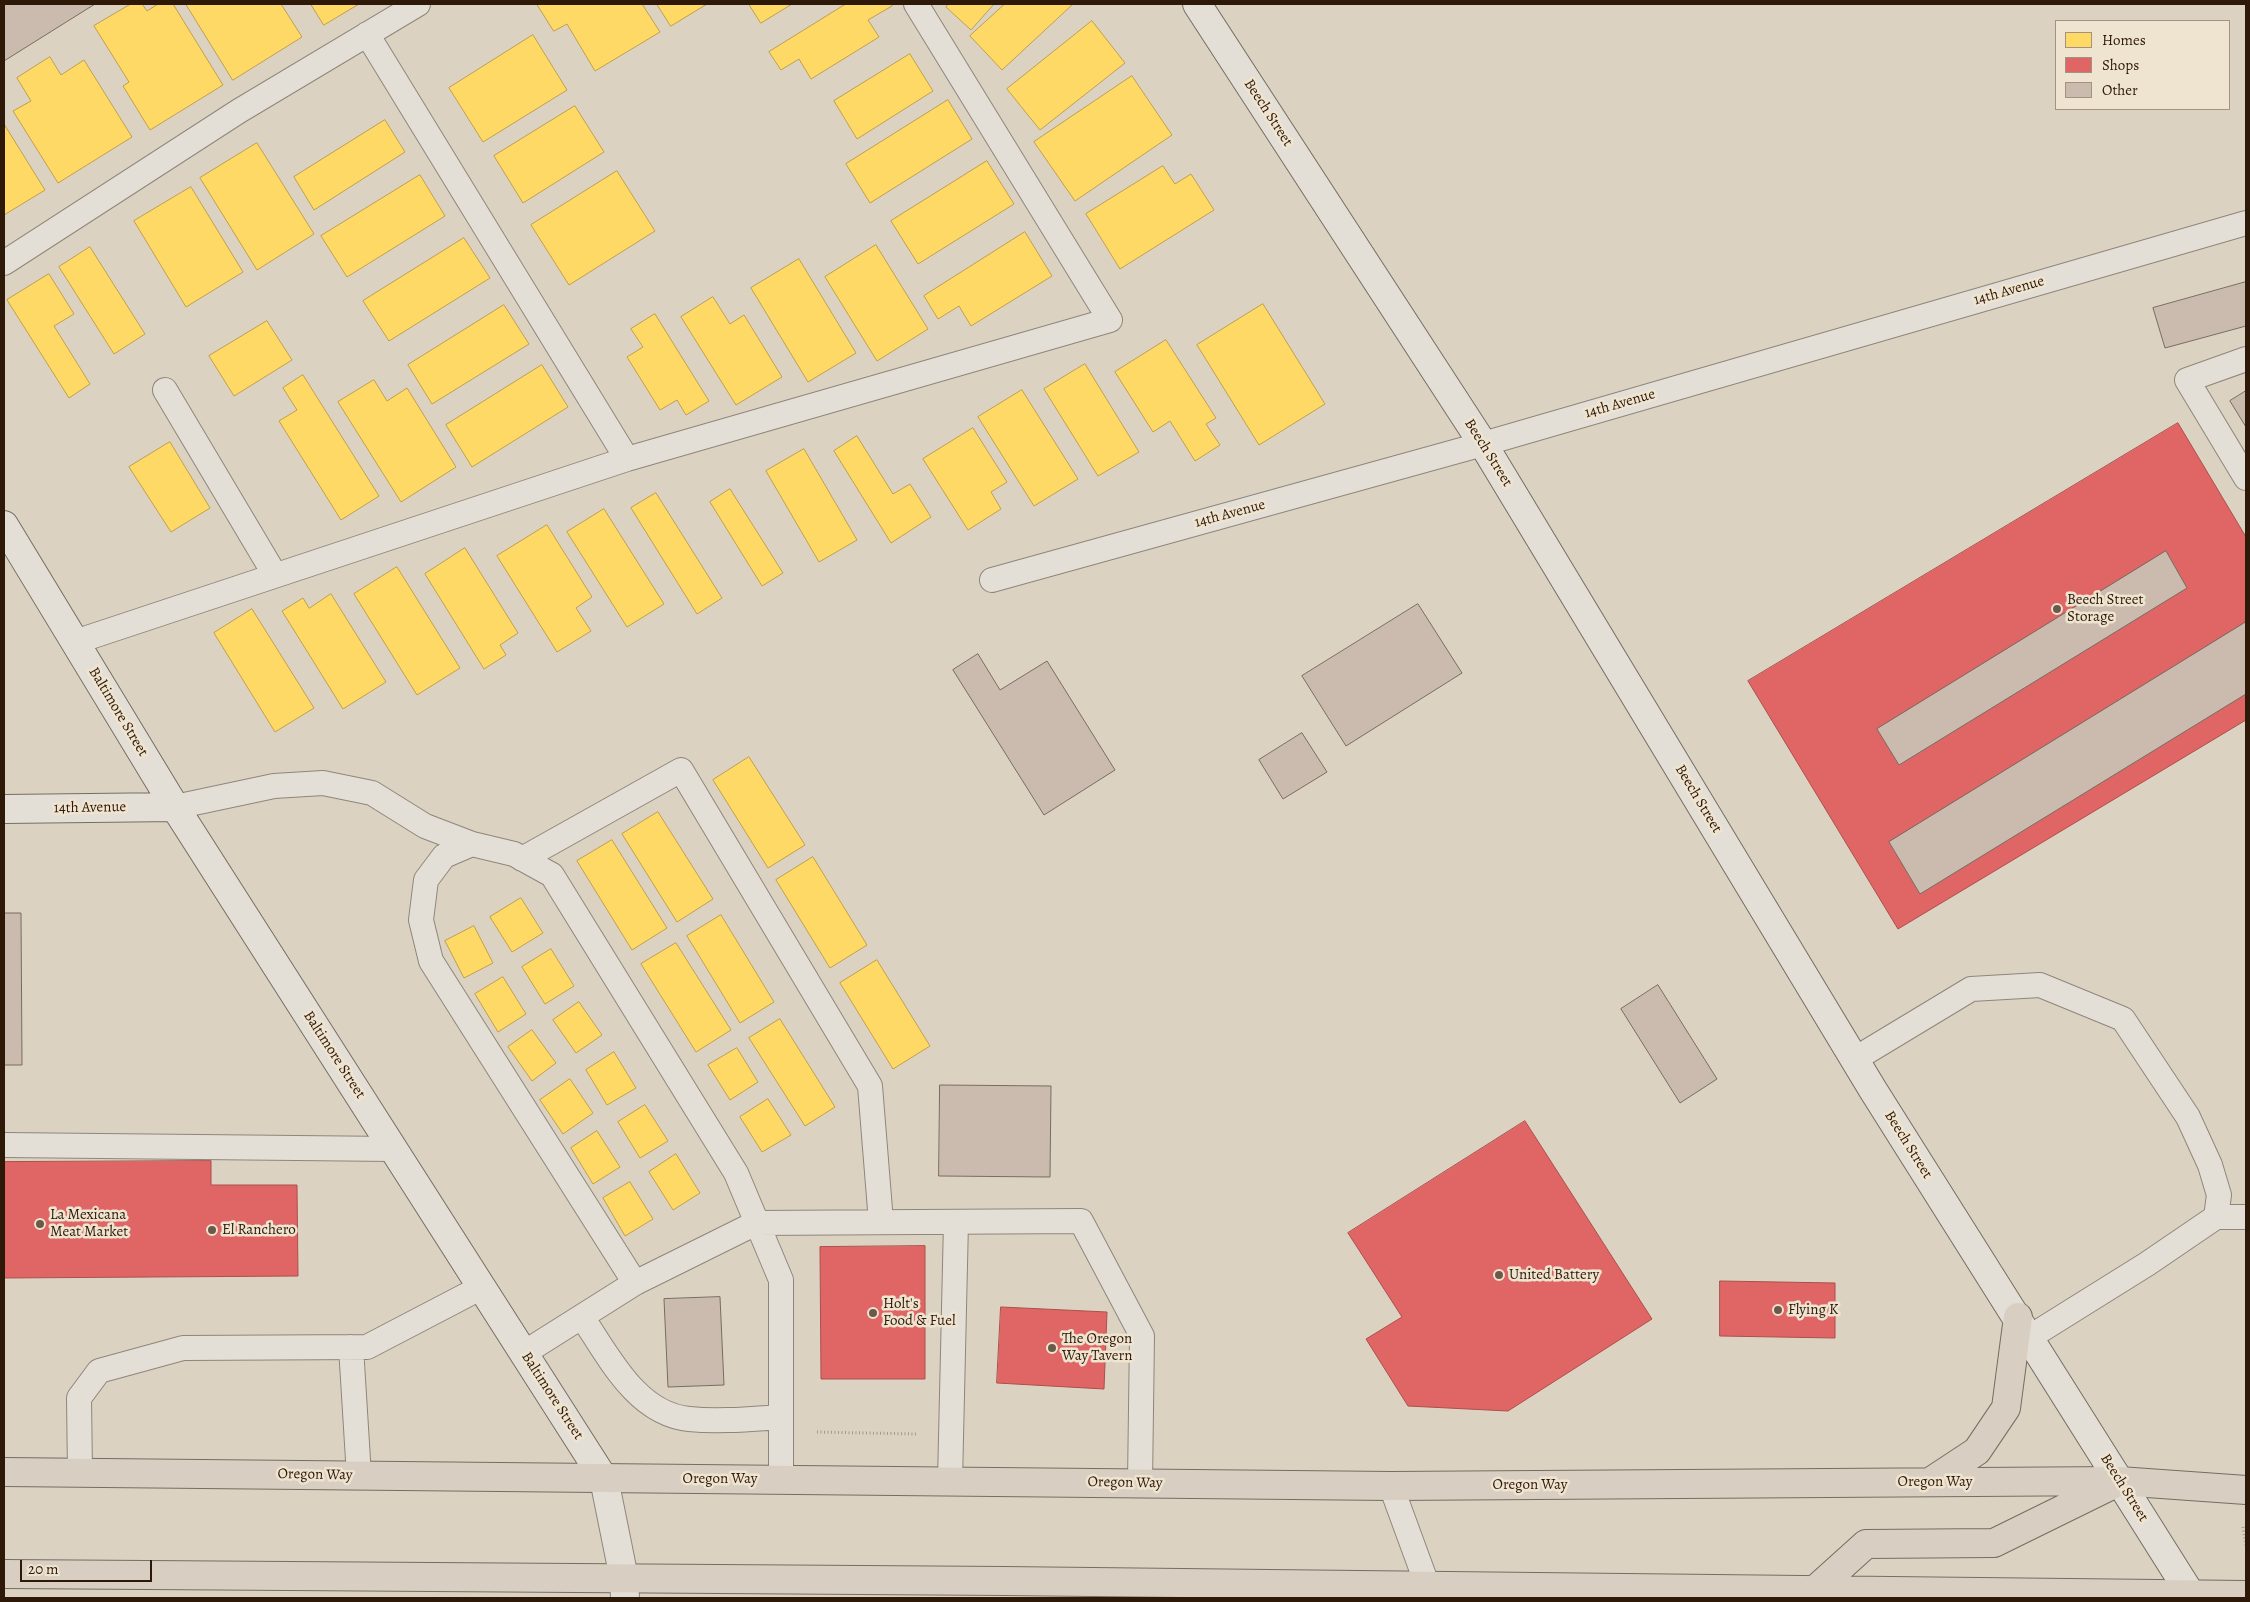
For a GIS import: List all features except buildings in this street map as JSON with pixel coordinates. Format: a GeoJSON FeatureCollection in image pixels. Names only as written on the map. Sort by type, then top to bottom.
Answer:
{"type":"FeatureCollection","features":[{"type":"Feature","properties":{"kind":"main road"},"geometry":{"type":"LineString","coordinates":[[1930,1482],[1977,1451],[2006,1408],[2024,1327]]}},
{"type":"Feature","properties":{"kind":"main road","name":"Oregon Way"},"geometry":{"type":"LineString","coordinates":[[4,1472],[1391,1486],[2119,1481],[2246,1490]]}},
{"type":"Feature","properties":{"kind":"main road"},"geometry":{"type":"LineString","coordinates":[[1815,1590],[1866,1544],[1994,1543],[2119,1481]]}},
{"type":"Feature","properties":{"kind":"main road"},"geometry":{"type":"LineString","coordinates":[[4,1574],[624,1588],[1428,1593],[1815,1590],[2193,1597],[2246,1595]]}},
{"type":"Feature","properties":{"kind":"street","name":"Beech Street"},"geometry":{"type":"LineString","coordinates":[[1197,4],[1483,444],[1855,1059],[2193,1597]]}},
{"type":"Feature","properties":{"kind":"street","name":"Baltimore Street"},"geometry":{"type":"LineString","coordinates":[[4,525],[175,807],[604,1479],[624,1588]]}},
{"type":"Feature","properties":{"kind":"street","name":"14th Avenue"},"geometry":{"type":"LineString","coordinates":[[4,809],[175,807]]}},
{"type":"Feature","properties":{"kind":"lane"},"geometry":{"type":"LineString","coordinates":[[4,263],[239,111],[418,4]]}},
{"type":"Feature","properties":{"kind":"lane"},"geometry":{"type":"LineString","coordinates":[[74,642],[627,459],[1110,320],[916,4]]}},
{"type":"Feature","properties":{"kind":"lane"},"geometry":{"type":"LineString","coordinates":[[367,34],[627,459]]}},
{"type":"Feature","properties":{"kind":"lane","name":"14th Avenue"},"geometry":{"type":"LineString","coordinates":[[992,580],[1483,444],[2246,223]]}},
{"type":"Feature","properties":{"kind":"lane"},"geometry":{"type":"LineString","coordinates":[[2246,359],[2187,380],[2246,478]]}},
{"type":"Feature","properties":{"kind":"lane"},"geometry":{"type":"LineString","coordinates":[[165,390],[275,575]]}},
{"type":"Feature","properties":{"kind":"lane"},"geometry":{"type":"LineString","coordinates":[[522,859],[682,770],[870,1086],[881,1222]]}},
{"type":"Feature","properties":{"kind":"lane"},"geometry":{"type":"LineString","coordinates":[[175,807],[274,786],[323,783],[372,794],[425,826],[472,844],[514,854],[552,875],[736,1173],[781,1280],[781,1480]]}},
{"type":"Feature","properties":{"kind":"lane"},"geometry":{"type":"LineString","coordinates":[[472,844],[444,856],[426,880],[421,920],[430,961],[635,1282]]}},
{"type":"Feature","properties":{"kind":"lane"},"geometry":{"type":"LineString","coordinates":[[1855,1059],[1971,989],[2040,985],[2123,1019],[2188,1117],[2210,1165],[2219,1195],[2216,1217]]}},
{"type":"Feature","properties":{"kind":"lane"},"geometry":{"type":"LineString","coordinates":[[4,1144],[394,1149]]}},
{"type":"Feature","properties":{"kind":"lane"},"geometry":{"type":"LineString","coordinates":[[2024,1327],[2146,1264],[2216,1217],[2246,1217]]}},
{"type":"Feature","properties":{"kind":"lane"},"geometry":{"type":"LineString","coordinates":[[524,1353],[635,1282],[756,1224],[1081,1221],[1142,1336],[1140,1483]]}},
{"type":"Feature","properties":{"kind":"lane"},"geometry":{"type":"LineString","coordinates":[[950,1481],[956,1222]]}},
{"type":"Feature","properties":{"kind":"lane"},"geometry":{"type":"LineString","coordinates":[[80,1472],[79,1398],[99,1371],[183,1348],[367,1346],[482,1287]]}},
{"type":"Feature","properties":{"kind":"lane"},"geometry":{"type":"LineString","coordinates":[[582,1317],[639,1396],[661,1411],[687,1419],[780,1424]]}},
{"type":"Feature","properties":{"kind":"lane"},"geometry":{"type":"LineString","coordinates":[[351,1347],[360,1476]]}},
{"type":"Feature","properties":{"kind":"lane"},"geometry":{"type":"LineString","coordinates":[[1391,1486],[1428,1593]]}},
{"type":"Feature","properties":{"kind":"path"},"geometry":{"type":"LineString","coordinates":[[780,1424],[952,1434]]}},
{"type":"Feature","properties":{"kind":"path"},"geometry":{"type":"LineString","coordinates":[[2241,1519],[2246,1546]]}},
{"type":"Feature","properties":{"kind":"place","name":"Beech Street Storage"},"geometry":{"type":"Point","coordinates":[2057,609]}},
{"type":"Feature","properties":{"kind":"place","name":"La Mexicana Meat Market"},"geometry":{"type":"Point","coordinates":[40,1224]}},
{"type":"Feature","properties":{"kind":"place","name":"El Ranchero"},"geometry":{"type":"Point","coordinates":[212,1230]}},
{"type":"Feature","properties":{"kind":"place","name":"United Battery"},"geometry":{"type":"Point","coordinates":[1499,1275]}},
{"type":"Feature","properties":{"kind":"place","name":"Flying K"},"geometry":{"type":"Point","coordinates":[1778,1310]}},
{"type":"Feature","properties":{"kind":"place","name":"Holt's Food & Fuel"},"geometry":{"type":"Point","coordinates":[873,1313]}},
{"type":"Feature","properties":{"kind":"place","name":"The Oregon Way Tavern"},"geometry":{"type":"Point","coordinates":[1052,1348]}}]}
